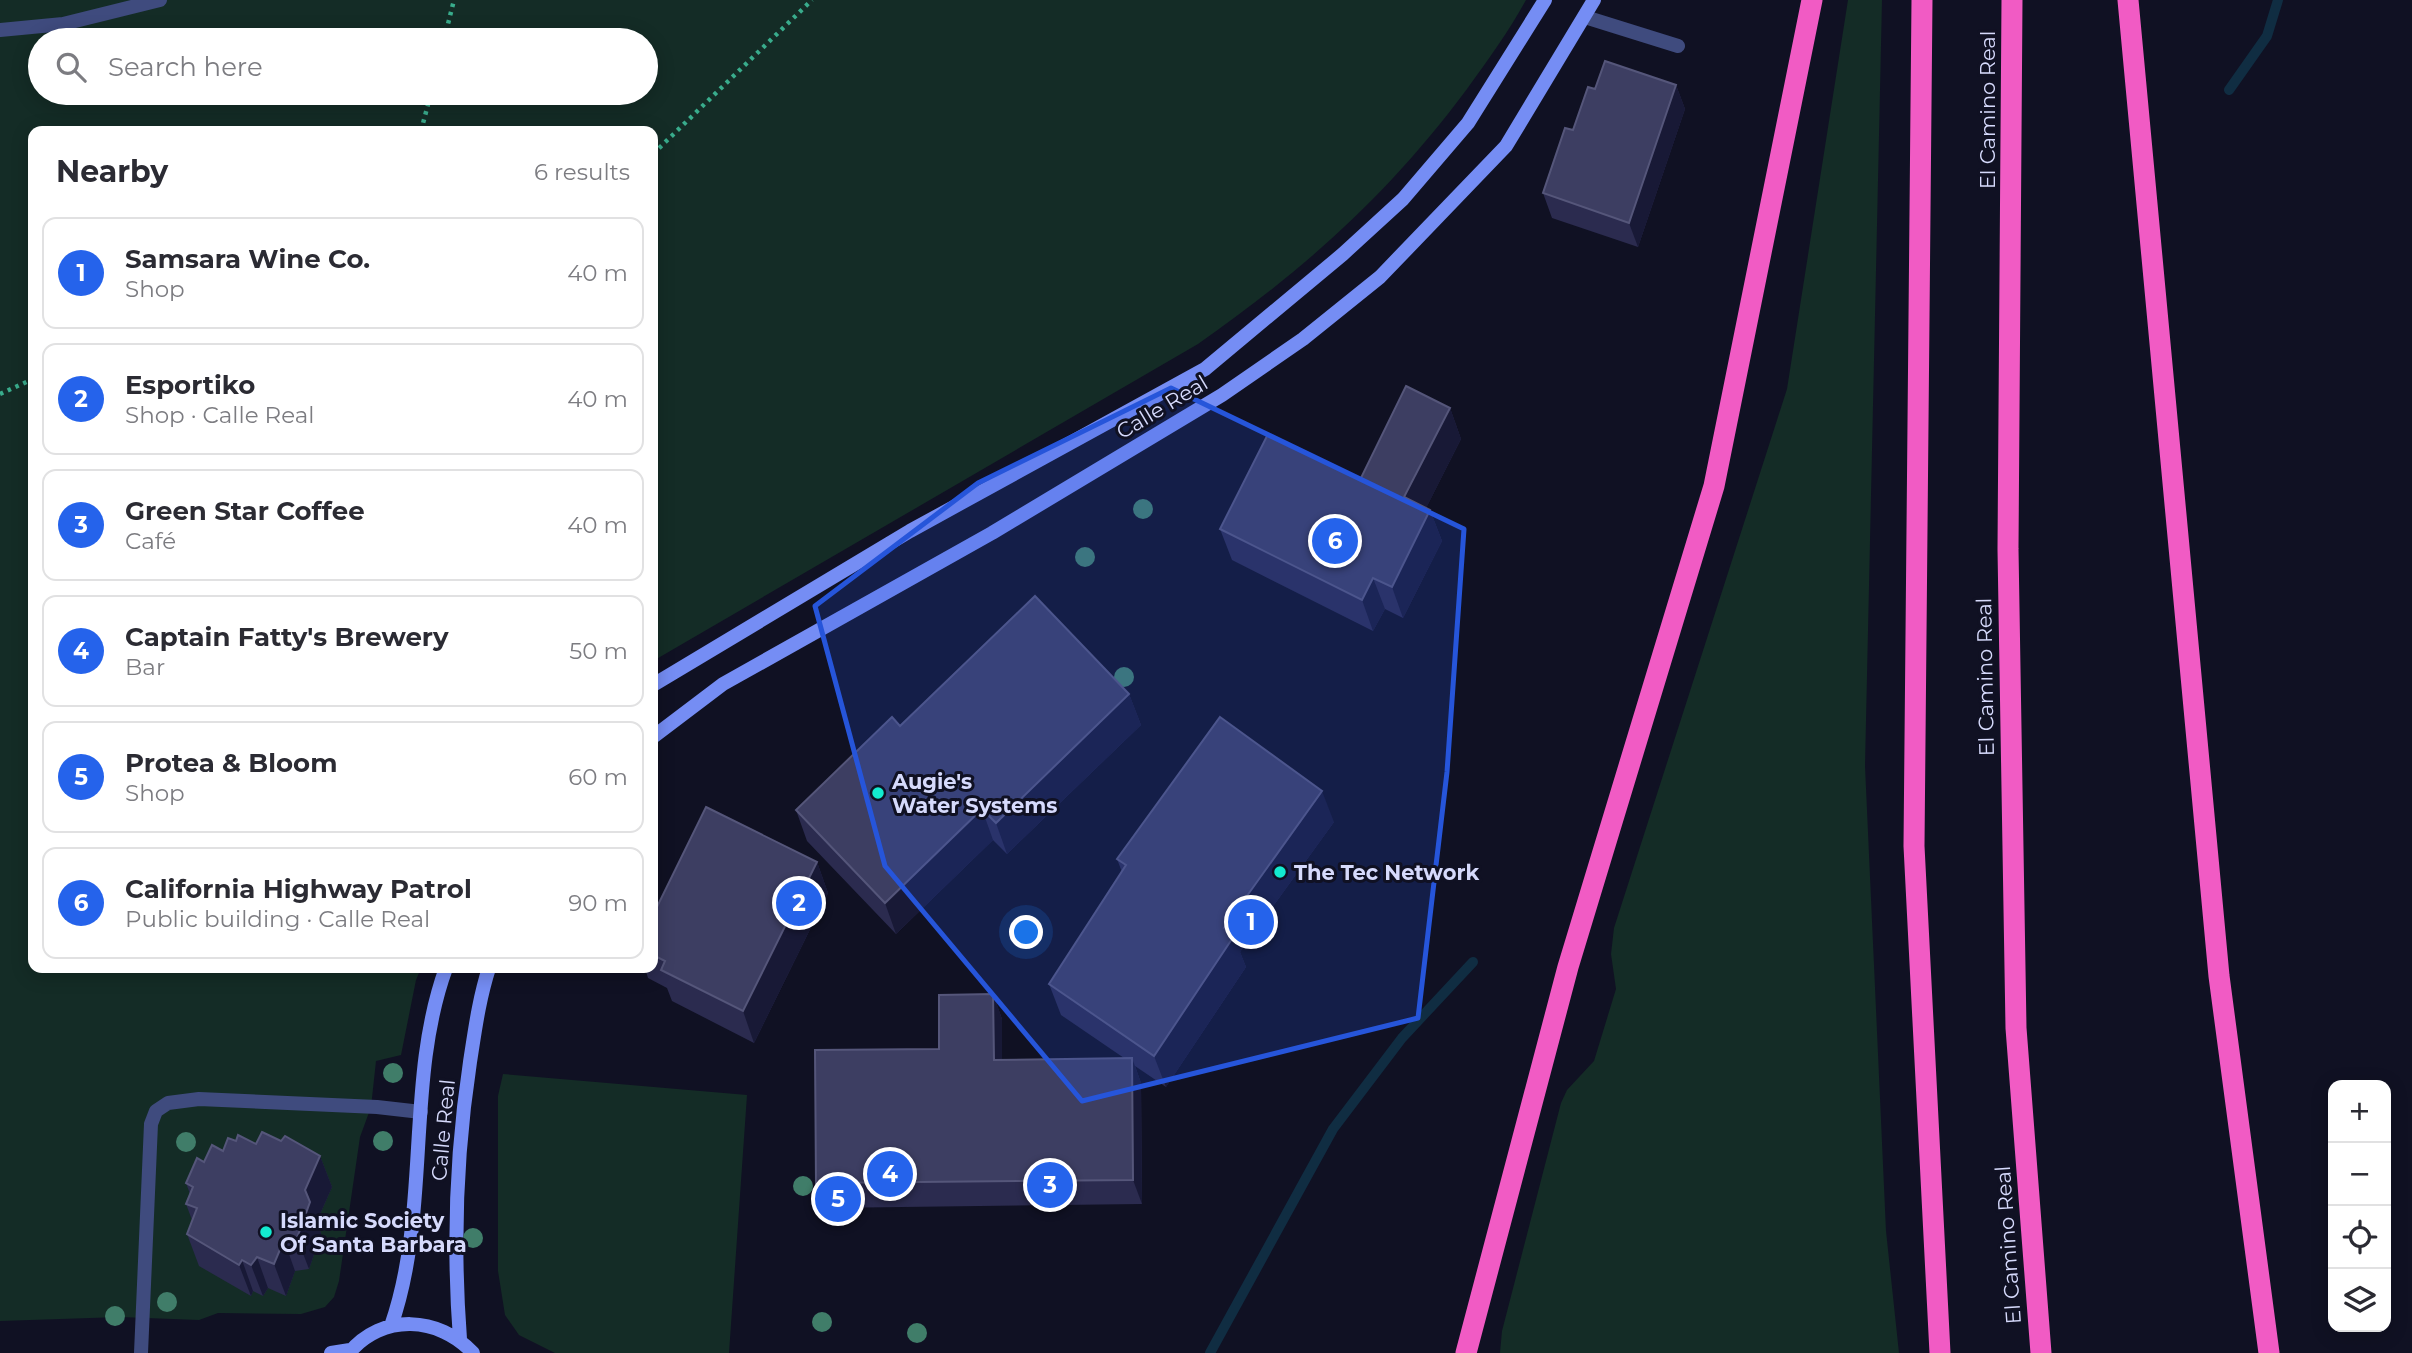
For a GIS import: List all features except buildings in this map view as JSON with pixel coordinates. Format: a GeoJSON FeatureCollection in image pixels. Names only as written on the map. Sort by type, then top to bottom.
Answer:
{"type":"FeatureCollection","features":[{"type":"Feature","properties":{"kind":"highway"},"geometry":{"type":"LineString","coordinates":[[1465,1353],[1568,967],[1714,486],[1812,0]]}},
{"type":"Feature","properties":{"kind":"highway"},"geometry":{"type":"LineString","coordinates":[[1922,0],[1914,846],[1940,1353]]}},
{"type":"Feature","properties":{"kind":"highway","name":"El Camino Real"},"geometry":{"type":"LineString","coordinates":[[2012,0],[2008,549],[2016,1028],[2041,1353]]}},
{"type":"Feature","properties":{"kind":"highway"},"geometry":{"type":"LineString","coordinates":[[2128,0],[2219,976],[2269,1353]]}},
{"type":"Feature","properties":{"kind":"main road","name":"Calle Real"},"geometry":{"type":"LineString","coordinates":[[658,682],[909,531],[1205,369],[1343,254],[1403,199],[1468,123],[1545,0]]}},
{"type":"Feature","properties":{"kind":"main road","name":"Calle Real"},"geometry":{"type":"LineString","coordinates":[[658,733],[723,684],[1036,506],[1222,395],[1303,339],[1380,276],[1506,146],[1594,0]]}},
{"type":"Feature","properties":{"kind":"main road","name":"Calle Real"},"geometry":{"type":"LineString","coordinates":[[391,1326],[409,1260],[421,1112],[433,1020],[445,973]]}},
{"type":"Feature","properties":{"kind":"main road","name":"Calle Real"},"geometry":{"type":"LineString","coordinates":[[460,1339],[454,1265],[463,1107],[481,994],[487,973]]}},
{"type":"Feature","properties":{"kind":"main road"},"geometry":{"type":"LineString","coordinates":[[331,1353],[349,1352],[373,1332],[391,1326],[433,1326],[460,1339],[473,1353]]}},
{"type":"Feature","properties":{"kind":"lane"},"geometry":{"type":"LineString","coordinates":[[0,30],[63,24],[160,0]]}},
{"type":"Feature","properties":{"kind":"lane"},"geometry":{"type":"LineString","coordinates":[[1585,17],[1678,46]]}},
{"type":"Feature","properties":{"kind":"lane"},"geometry":{"type":"LineString","coordinates":[[141,1353],[151,1124],[156,1111],[168,1102],[199,1100],[377,1107],[421,1112]]}},
{"type":"Feature","properties":{"kind":"path"},"geometry":{"type":"LineString","coordinates":[[447,28],[454,0]]}},
{"type":"Feature","properties":{"kind":"path"},"geometry":{"type":"LineString","coordinates":[[658,149],[812,0]]}},
{"type":"Feature","properties":{"kind":"path"},"geometry":{"type":"LineString","coordinates":[[422,126],[428,105]]}},
{"type":"Feature","properties":{"kind":"path"},"geometry":{"type":"LineString","coordinates":[[0,394],[28,381]]}},
{"type":"Feature","properties":{"kind":"highlighted area"},"geometry":{"type":"Polygon","coordinates":[[[1171,388],[1464,529],[1447,772],[1418,1018],[1082,1101],[885,866],[815,606],[978,483],[1171,388]]]}},
{"type":"Feature","properties":{"kind":"green space"},"geometry":{"type":"Polygon","coordinates":[[[0,0],[1526,0],[1467,89],[1407,163],[1343,228],[1237,316],[1198,344],[658,658],[658,126],[28,126],[28,973],[419,973],[401,1055],[376,1061],[371,1107],[360,1137],[339,1281],[334,1297],[325,1307],[301,1314],[218,1313],[199,1320],[120,1317],[0,1321],[0,0]]]}},
{"type":"Feature","properties":{"kind":"green space"},"geometry":{"type":"Polygon","coordinates":[[[1848,0],[1882,0],[1865,766],[1886,1231],[1899,1353],[1500,1353],[1502,1331],[1561,1103],[1567,1090],[1594,1061],[1616,989],[1611,954],[1614,928],[1787,389],[1848,0]]]}},
{"type":"Feature","properties":{"kind":"green space"},"geometry":{"type":"Polygon","coordinates":[[[503,1074],[747,1095],[729,1353],[555,1353],[519,1335],[505,1315],[498,1271],[498,1096],[503,1074]]]}},
{"type":"Feature","properties":{"kind":"waterway"},"geometry":{"type":"LineString","coordinates":[[2229,90],[2267,36],[2278,0]]}},
{"type":"Feature","properties":{"kind":"waterway"},"geometry":{"type":"LineString","coordinates":[[1210,1353],[1333,1129],[1402,1038],[1473,962]]}},
{"type":"Feature","properties":{"kind":"place","name":"California Highway Patrol"},"geometry":{"type":"Point","coordinates":[1335,541]}},
{"type":"Feature","properties":{"kind":"place","name":"Augie's Water Systems"},"geometry":{"type":"Point","coordinates":[878,793]}},
{"type":"Feature","properties":{"kind":"place","name":"The Tec Network"},"geometry":{"type":"Point","coordinates":[1280,872]}},
{"type":"Feature","properties":{"kind":"place","name":"Esportiko"},"geometry":{"type":"Point","coordinates":[799,903]}},
{"type":"Feature","properties":{"kind":"place","name":"Samsara Wine Co."},"geometry":{"type":"Point","coordinates":[1251,922]}},
{"type":"Feature","properties":{"kind":"place","name":"Captain Fatty's Brewery"},"geometry":{"type":"Point","coordinates":[890,1174]}},
{"type":"Feature","properties":{"kind":"place","name":"Green Star Coffee"},"geometry":{"type":"Point","coordinates":[1050,1185]}},
{"type":"Feature","properties":{"kind":"place","name":"Protea & Bloom"},"geometry":{"type":"Point","coordinates":[838,1199]}},
{"type":"Feature","properties":{"kind":"place","name":"Islamic Society Of Santa Barbara"},"geometry":{"type":"Point","coordinates":[266,1232]}}]}
